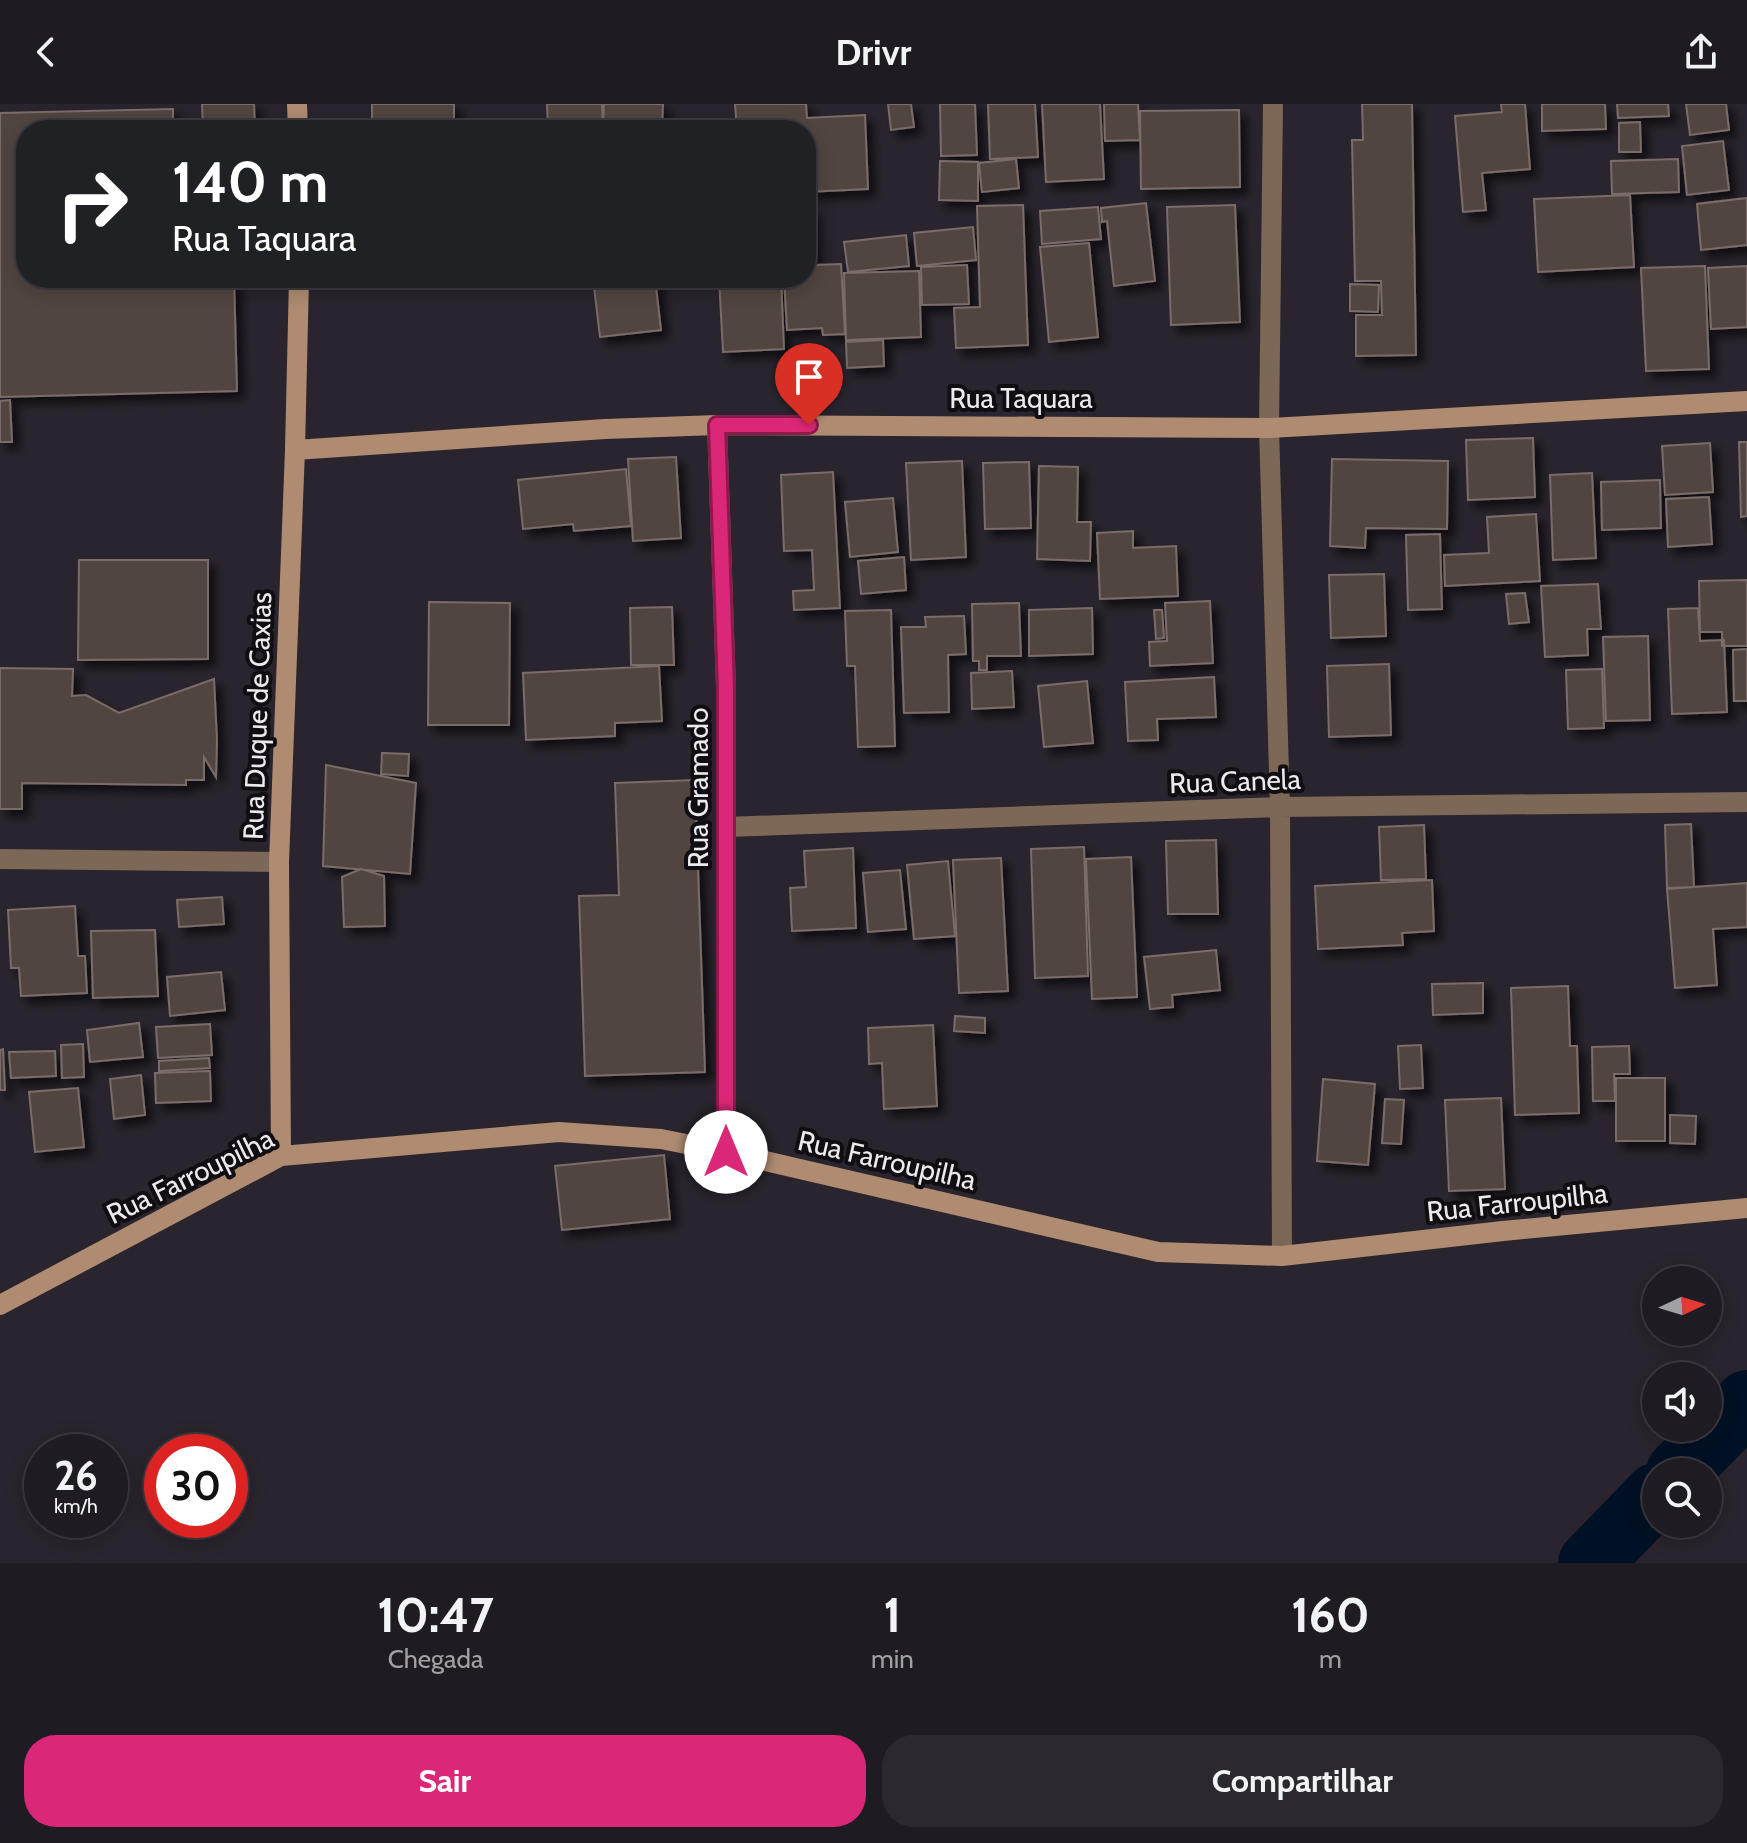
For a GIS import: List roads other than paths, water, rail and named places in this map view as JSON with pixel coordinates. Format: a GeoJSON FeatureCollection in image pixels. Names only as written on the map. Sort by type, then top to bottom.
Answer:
{"type":"FeatureCollection","features":[{"type":"Feature","properties":{"kind":"street"},"geometry":{"type":"LineString","coordinates":[[1273,104],[1269,428],[1280,807],[1282,1256]]}},
{"type":"Feature","properties":{"kind":"street","name":"Rua Duque de Caxias"},"geometry":{"type":"LineString","coordinates":[[281,1156],[279,862],[299,288]]}},
{"type":"Feature","properties":{"kind":"street","name":"Rua Taquara"},"geometry":{"type":"LineString","coordinates":[[295,450],[605,429],[717,425],[1269,428],[1747,401]]}},
{"type":"Feature","properties":{"kind":"street","name":"Rua Gramado"},"geometry":{"type":"LineString","coordinates":[[717,425],[726,688],[726,1152]]}},
{"type":"Feature","properties":{"kind":"street","name":"Rua Canela"},"geometry":{"type":"LineString","coordinates":[[726,827],[1280,807],[1747,802]]}},
{"type":"Feature","properties":{"kind":"street"},"geometry":{"type":"LineString","coordinates":[[0,859],[279,862]]}},
{"type":"Feature","properties":{"kind":"street","name":"Rua Farroupilha"},"geometry":{"type":"LineString","coordinates":[[0,1305],[281,1156],[559,1132],[661,1139],[726,1152],[1158,1252],[1282,1256],[1747,1208]]}},
{"type":"Feature","properties":{"kind":"waterway"},"geometry":{"type":"LineString","coordinates":[[1692,1458],[1747,1402]]}},
{"type":"Feature","properties":{"kind":"waterway"},"geometry":{"type":"LineString","coordinates":[[1590,1563],[1642,1509]]}}]}
